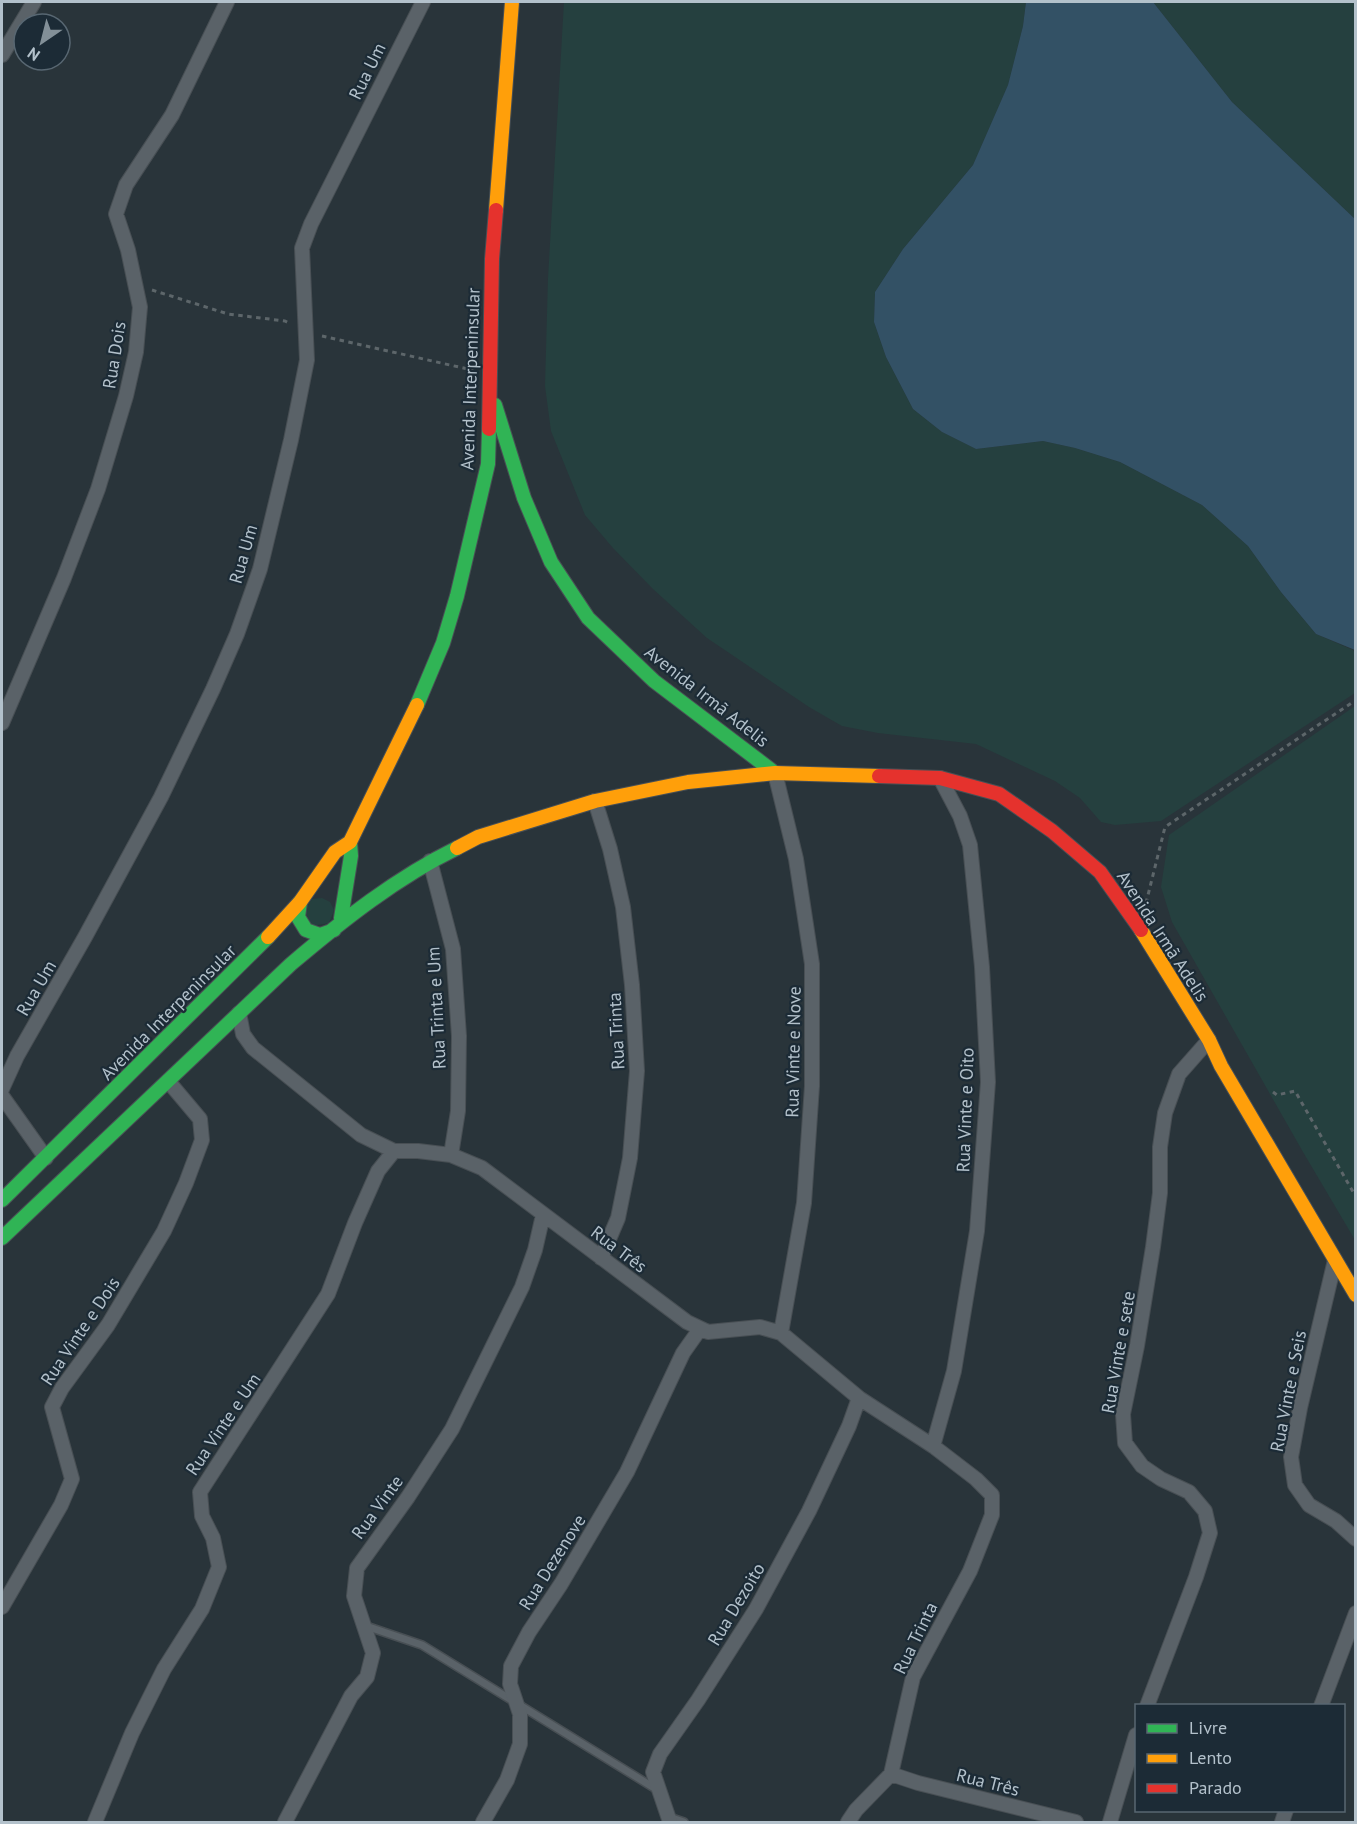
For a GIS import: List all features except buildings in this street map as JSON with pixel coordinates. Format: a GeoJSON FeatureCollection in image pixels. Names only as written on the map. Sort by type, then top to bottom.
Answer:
{"type":"FeatureCollection","features":[{"type":"Feature","properties":{"kind":"street"},"geometry":{"type":"LineString","coordinates":[[2,55],[34,2]]}},
{"type":"Feature","properties":{"kind":"street","name":"Rua Dois"},"geometry":{"type":"LineString","coordinates":[[2,723],[77,545],[98,489],[126,396],[136,352],[140,306],[133,284],[128,250],[116,214],[126,185],[172,115],[227,2]]}},
{"type":"Feature","properties":{"kind":"street","name":"Rua Um"},"geometry":{"type":"LineString","coordinates":[[2,1089],[17,1056],[86,938],[161,796],[237,634],[260,568],[291,440],[306,360],[302,248],[311,224],[423,2]]}},
{"type":"Feature","properties":{"kind":"street","name":"Avenida Interpeninsular"},"geometry":{"type":"LineString","coordinates":[[338,924],[351,856],[350,842],[420,698],[443,644],[457,596],[488,464],[492,259],[512,2]]}},
{"type":"Feature","properties":{"kind":"street","name":"Avenida Irmã Adelis"},"geometry":{"type":"LineString","coordinates":[[491,393],[524,498],[551,562],[588,618],[654,681],[776,773]]}},
{"type":"Feature","properties":{"kind":"street","name":"Avenida Irmã Adelis"},"geometry":{"type":"LineString","coordinates":[[338,924],[393,884],[430,861],[478,837],[594,801],[688,782],[776,773],[940,778],[999,794],[1052,831],[1100,872],[1140,928],[1209,1040],[1221,1066],[1356,1295]]}},
{"type":"Feature","properties":{"kind":"street","name":"Rua Vinte e Nove"},"geometry":{"type":"LineString","coordinates":[[776,773],[796,859],[812,964],[812,1086],[804,1203],[782,1333]]}},
{"type":"Feature","properties":{"kind":"street","name":"Rua Vinte e Oito"},"geometry":{"type":"LineString","coordinates":[[933,1446],[954,1371],[977,1231],[988,1082],[982,967],[969,845],[960,816],[940,778]]}},
{"type":"Feature","properties":{"kind":"street","name":"Rua Trinta"},"geometry":{"type":"LineString","coordinates":[[594,801],[610,849],[623,907],[632,985],[637,1071],[630,1158],[618,1218],[601,1258]]}},
{"type":"Feature","properties":{"kind":"street","name":"Avenida Interpeninsular"},"geometry":{"type":"LineString","coordinates":[[2,1200],[253,954],[302,899],[335,852],[350,842]]}},
{"type":"Feature","properties":{"kind":"street","name":"Rua Trinta e Um"},"geometry":{"type":"LineString","coordinates":[[430,861],[453,949],[459,1036],[458,1111],[451,1155]]}},
{"type":"Feature","properties":{"kind":"street"},"geometry":{"type":"LineString","coordinates":[[2,1238],[291,964],[338,924],[340,904],[328,893],[317,891],[302,899],[298,917],[306,930],[320,934],[338,924]]}},
{"type":"Feature","properties":{"kind":"street","name":"Rua Três"},"geometry":{"type":"LineString","coordinates":[[239,1013],[243,1034],[253,1048],[361,1135],[394,1151],[451,1155],[482,1168],[687,1322],[700,1329]]}},
{"type":"Feature","properties":{"kind":"street","name":"Rua Vinte e sete"},"geometry":{"type":"LineString","coordinates":[[1148,1704],[1196,1577],[1210,1533],[1205,1511],[1189,1492],[1161,1479],[1142,1466],[1125,1443],[1123,1414],[1153,1247],[1160,1192],[1160,1147],[1165,1113],[1179,1074],[1209,1040]]}},
{"type":"Feature","properties":{"kind":"street","name":"Rua Vinte e Dois"},"geometry":{"type":"LineString","coordinates":[[2,1607],[61,1505],[72,1479],[52,1407],[62,1388],[108,1325],[164,1231],[186,1183],[202,1140],[200,1119],[168,1081]]}},
{"type":"Feature","properties":{"kind":"street"},"geometry":{"type":"LineString","coordinates":[[2,1096],[46,1158]]}},
{"type":"Feature","properties":{"kind":"street","name":"Rua Vinte e Um"},"geometry":{"type":"LineString","coordinates":[[95,1822],[132,1733],[164,1669],[202,1609],[219,1567],[213,1538],[202,1516],[200,1492],[328,1294],[378,1171],[394,1151]]}},
{"type":"Feature","properties":{"kind":"street","name":"Rua Vinte"},"geometry":{"type":"LineString","coordinates":[[285,1822],[351,1696],[367,1677],[373,1653],[354,1596],[357,1568],[408,1497],[452,1429],[522,1287],[535,1250],[543,1215]]}},
{"type":"Feature","properties":{"kind":"street","name":"Rua Vinte e Seis"},"geometry":{"type":"LineString","coordinates":[[1335,1260],[1300,1408],[1291,1457],[1295,1485],[1309,1505],[1336,1521],[1356,1539]]}},
{"type":"Feature","properties":{"kind":"street"},"geometry":{"type":"LineString","coordinates":[[700,1329],[708,1332],[760,1326],[782,1333],[859,1398],[933,1446]]}},
{"type":"Feature","properties":{"kind":"street","name":"Rua Dezenove"},"geometry":{"type":"LineString","coordinates":[[483,1822],[507,1780],[520,1744],[520,1714],[510,1684],[511,1666],[529,1632],[561,1584],[617,1490],[660,1406],[683,1353],[700,1329]]}},
{"type":"Feature","properties":{"kind":"street","name":"Rua Dezoito"},"geometry":{"type":"LineString","coordinates":[[669,1820],[653,1772],[660,1754],[698,1701],[756,1610],[809,1511],[849,1426],[859,1398]]}},
{"type":"Feature","properties":{"kind":"street","name":"Rua Trinta"},"geometry":{"type":"LineString","coordinates":[[891,1774],[913,1677],[970,1571],[992,1515],[992,1495],[976,1479],[933,1446]]}},
{"type":"Feature","properties":{"kind":"street"},"geometry":{"type":"LineString","coordinates":[[1323,1704],[1356,1613]]}},
{"type":"Feature","properties":{"kind":"street"},"geometry":{"type":"LineString","coordinates":[[1110,1822],[1135,1742]]}},
{"type":"Feature","properties":{"kind":"street"},"geometry":{"type":"LineString","coordinates":[[848,1822],[856,1810],[891,1774]]}},
{"type":"Feature","properties":{"kind":"street","name":"Rua Três"},"geometry":{"type":"LineString","coordinates":[[891,1774],[918,1783],[1076,1822]]}},
{"type":"Feature","properties":{"kind":"lane"},"geometry":{"type":"LineString","coordinates":[[362,1625],[422,1646],[658,1790]]}},
{"type":"Feature","properties":{"kind":"lane"},"geometry":{"type":"LineString","coordinates":[[669,1820],[684,1822]]}},
{"type":"Feature","properties":{"kind":"path"},"geometry":{"type":"LineString","coordinates":[[133,284],[228,314],[285,321],[306,332],[472,370],[474,362],[490,364]]}},
{"type":"Feature","properties":{"kind":"path"},"geometry":{"type":"LineString","coordinates":[[1140,928],[1165,827],[1356,700]]}},
{"type":"Feature","properties":{"kind":"path"},"geometry":{"type":"LineString","coordinates":[[1273,1092],[1277,1095],[1295,1091],[1355,1196]]}},
{"type":"Feature","properties":{"kind":"green space"},"geometry":{"type":"Polygon","coordinates":[[[564,2],[1026,2],[1023,26],[1008,85],[973,165],[903,249],[875,292],[874,322],[886,357],[913,409],[942,432],[976,449],[1043,441],[1075,448],[1120,462],[1202,505],[1248,546],[1281,592],[1316,634],[1353,650],[1355,653],[1355,693],[1161,821],[1115,825],[1101,822],[1080,798],[1055,781],[976,744],[878,733],[842,726],[809,707],[707,638],[653,589],[585,515],[551,431],[545,386],[548,278],[564,2]]]}},
{"type":"Feature","properties":{"kind":"green space"},"geometry":{"type":"Polygon","coordinates":[[[1153,2],[1355,2],[1355,219],[1232,102],[1153,2]]]}},
{"type":"Feature","properties":{"kind":"green space"},"geometry":{"type":"Polygon","coordinates":[[[1355,706],[1355,1240],[1172,922],[1161,887],[1169,835],[1355,706]]]}},
{"type":"Feature","properties":{"kind":"green space"},"geometry":{"type":"Polygon","coordinates":[[[322,898],[330,902],[334,910],[329,923],[312,926],[304,910],[312,899],[322,898]]]}},
{"type":"Feature","properties":{"kind":"water"},"geometry":{"type":"Polygon","coordinates":[[[1026,2],[1153,2],[1232,102],[1355,219],[1355,650],[1316,634],[1281,592],[1248,546],[1202,505],[1120,462],[1075,448],[1043,441],[976,449],[942,432],[913,409],[886,357],[874,322],[875,292],[903,249],[973,165],[1008,85],[1023,26],[1026,2]]]}},
{"type":"Feature","properties":{"kind":"traffic: fast"},"geometry":{"type":"LineString","coordinates":[[495,405],[524,498],[551,562],[588,618],[654,681],[775,773]]}},
{"type":"Feature","properties":{"kind":"traffic: fast"},"geometry":{"type":"LineString","coordinates":[[417,705],[443,643],[457,596],[488,464],[489,429]]}},
{"type":"Feature","properties":{"kind":"traffic: fast"},"geometry":{"type":"LineString","coordinates":[[341,918],[351,856],[350,842]]}},
{"type":"Feature","properties":{"kind":"traffic: fast"},"geometry":{"type":"LineString","coordinates":[[2,1238],[291,964],[391,886],[457,848]]}},
{"type":"Feature","properties":{"kind":"traffic: fast"},"geometry":{"type":"LineString","coordinates":[[300,902],[298,917],[306,930],[320,935],[334,930]]}},
{"type":"Feature","properties":{"kind":"traffic: fast"},"geometry":{"type":"LineString","coordinates":[[2,1200],[268,937]]}},
{"type":"Feature","properties":{"kind":"traffic: slow"},"geometry":{"type":"LineString","coordinates":[[496,210],[512,2]]}},
{"type":"Feature","properties":{"kind":"traffic: slow"},"geometry":{"type":"LineString","coordinates":[[268,937],[300,902],[335,852],[350,842],[417,705]]}},
{"type":"Feature","properties":{"kind":"traffic: slow"},"geometry":{"type":"LineString","coordinates":[[457,848],[478,837],[595,801],[688,782],[775,773],[879,776]]}},
{"type":"Feature","properties":{"kind":"traffic: slow"},"geometry":{"type":"LineString","coordinates":[[1141,930],[1209,1040],[1221,1066],[1356,1295]]}},
{"type":"Feature","properties":{"kind":"traffic: jam"},"geometry":{"type":"LineString","coordinates":[[489,429],[492,259],[496,210]]}},
{"type":"Feature","properties":{"kind":"traffic: jam"},"geometry":{"type":"LineString","coordinates":[[879,776],[940,778],[999,794],[1052,831],[1100,872],[1141,930]]}}]}
